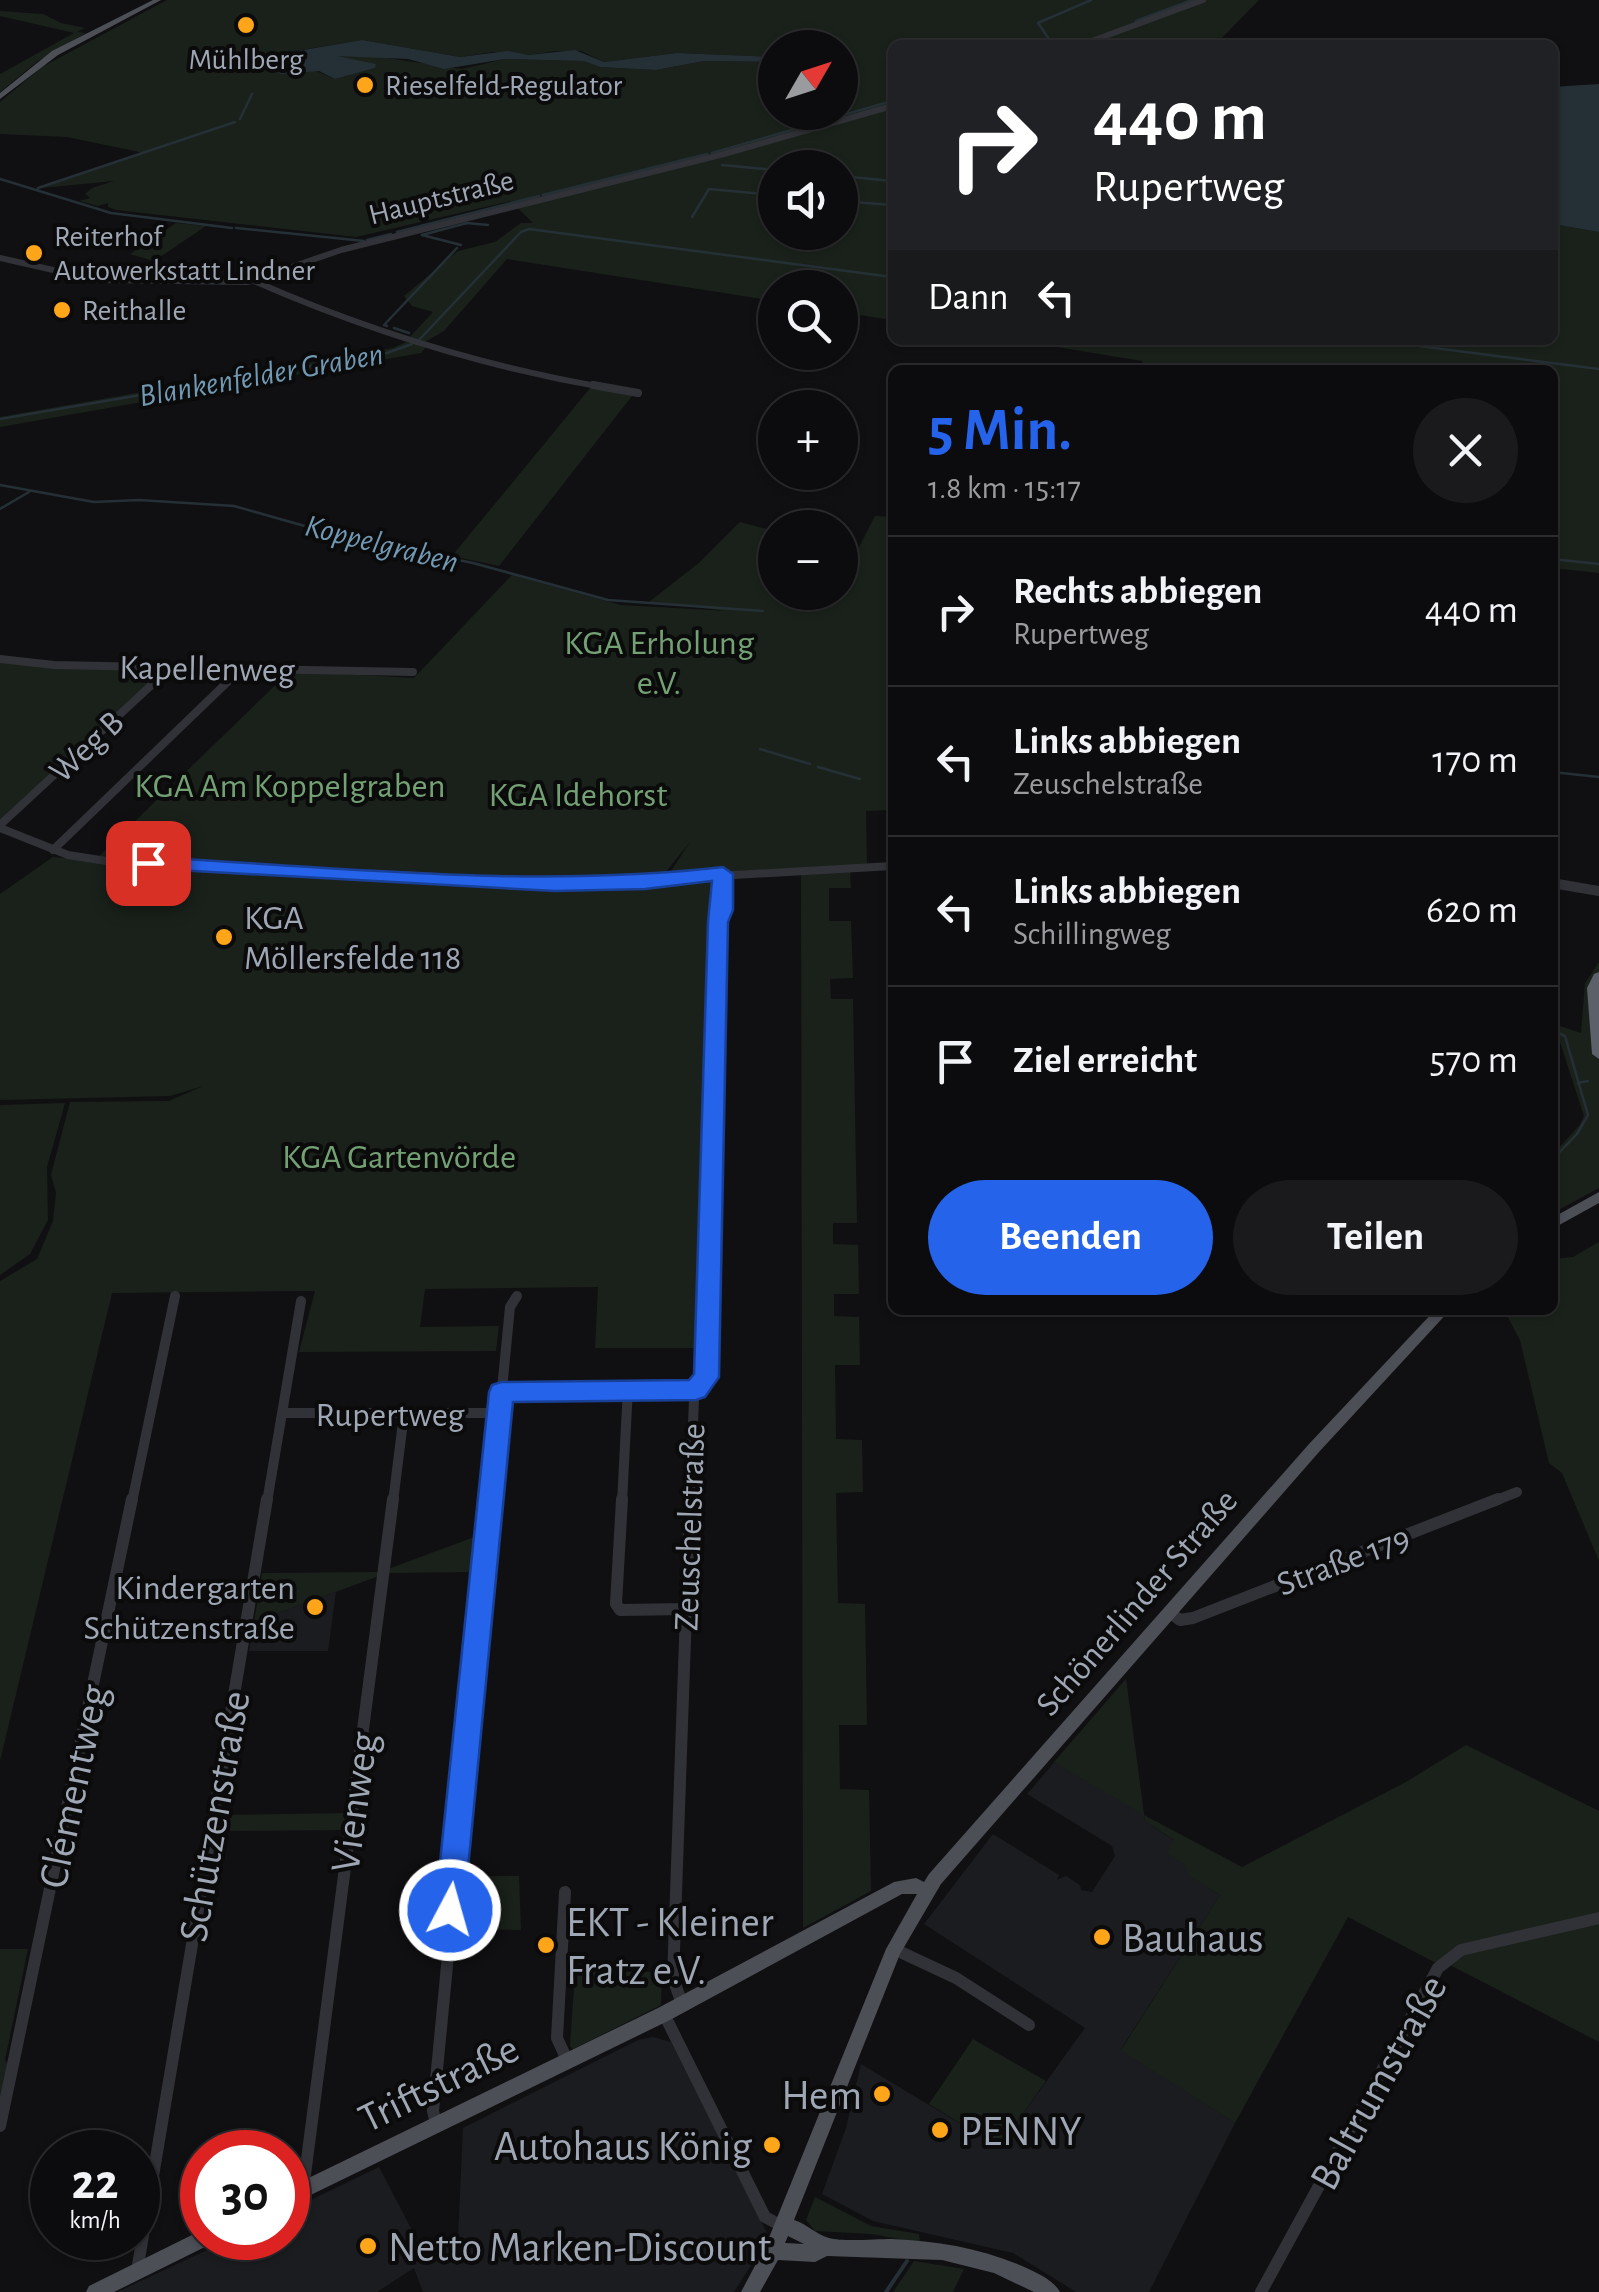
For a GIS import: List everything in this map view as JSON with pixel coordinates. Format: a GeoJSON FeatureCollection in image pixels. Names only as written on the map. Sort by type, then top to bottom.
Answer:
{"type":"FeatureCollection","features":[{"type":"Feature","properties":{"kind":"highway"},"geometry":{"type":"LineString","coordinates":[[1599,977],[1594,988],[1599,1054]]}},
{"type":"Feature","properties":{"kind":"main road"},"geometry":{"type":"LineString","coordinates":[[0,97],[43,61],[158,0]]}},
{"type":"Feature","properties":{"kind":"main road"},"geometry":{"type":"LineString","coordinates":[[1558,1221],[1599,1197]]}},
{"type":"Feature","properties":{"kind":"main road","name":"Schönerlinder Straße"},"geometry":{"type":"LineString","coordinates":[[782,2226],[894,1949],[927,1890],[1170,1612],[1438,1315]]}},
{"type":"Feature","properties":{"kind":"main road","name":"Triftstraße"},"geometry":{"type":"LineString","coordinates":[[310,2186],[664,2014],[900,1887],[927,1890]]}},
{"type":"Feature","properties":{"kind":"main road"},"geometry":{"type":"LineString","coordinates":[[750,2292],[782,2226],[799,2230],[825,2247],[934,2250],[977,2256],[1011,2267],[1051,2292]]}},
{"type":"Feature","properties":{"kind":"main road"},"geometry":{"type":"LineString","coordinates":[[773,2251],[816,2253],[825,2247]]}},
{"type":"Feature","properties":{"kind":"main road"},"geometry":{"type":"LineString","coordinates":[[95,2292],[180,2250]]}},
{"type":"Feature","properties":{"kind":"street"},"geometry":{"type":"LineString","coordinates":[[1094,40],[1203,0]]}},
{"type":"Feature","properties":{"kind":"street","name":"Hauptstraße"},"geometry":{"type":"LineString","coordinates":[[0,258],[97,280],[254,281],[342,250],[724,154],[888,107]]}},
{"type":"Feature","properties":{"kind":"street"},"geometry":{"type":"LineString","coordinates":[[254,281],[422,345],[532,374],[638,393]]}},
{"type":"Feature","properties":{"kind":"street","name":"Kapellenweg"},"geometry":{"type":"LineString","coordinates":[[0,659],[54,665],[413,672]]}},
{"type":"Feature","properties":{"kind":"street","name":"Weg B"},"geometry":{"type":"LineString","coordinates":[[0,826],[172,667]]}},
{"type":"Feature","properties":{"kind":"street"},"geometry":{"type":"LineString","coordinates":[[53,850],[242,668]]}},
{"type":"Feature","properties":{"kind":"street"},"geometry":{"type":"LineString","coordinates":[[0,826],[53,850],[113,862],[555,884],[888,866]]}},
{"type":"Feature","properties":{"kind":"street","name":"Zeuschelstraße"},"geometry":{"type":"LineString","coordinates":[[682,2004],[673,1978],[686,1610],[696,1390],[706,1377],[718,922],[723,874]]}},
{"type":"Feature","properties":{"kind":"street"},"geometry":{"type":"LineString","coordinates":[[1558,883],[1599,891]]}},
{"type":"Feature","properties":{"kind":"street","name":"Clémentweg"},"geometry":{"type":"LineString","coordinates":[[0,2126],[175,1296]]}},
{"type":"Feature","properties":{"kind":"street"},"geometry":{"type":"LineString","coordinates":[[436,2124],[432,2112],[444,1971],[510,1307],[517,1296]]}},
{"type":"Feature","properties":{"kind":"street","name":"Schützenstraße"},"geometry":{"type":"LineString","coordinates":[[137,2271],[301,1302]]}},
{"type":"Feature","properties":{"kind":"street"},"geometry":{"type":"LineString","coordinates":[[628,1388],[616,1604],[620,1610],[686,1610]]}},
{"type":"Feature","properties":{"kind":"street","name":"Rupertweg"},"geometry":{"type":"LineString","coordinates":[[501,1392],[696,1390]]}},
{"type":"Feature","properties":{"kind":"street","name":"Rupertweg"},"geometry":{"type":"LineString","coordinates":[[282,1413],[499,1414]]}},
{"type":"Feature","properties":{"kind":"street","name":"Vienweg"},"geometry":{"type":"LineString","coordinates":[[304,2130],[404,1414]]}},
{"type":"Feature","properties":{"kind":"street","name":"Straße 179"},"geometry":{"type":"LineString","coordinates":[[1170,1612],[1180,1620],[1193,1618],[1517,1492]]}},
{"type":"Feature","properties":{"kind":"street","name":"Triftstraße"},"geometry":{"type":"LineString","coordinates":[[565,1892],[557,2038],[568,2062]]}},
{"type":"Feature","properties":{"kind":"street","name":"Baltrumstraße"},"geometry":{"type":"LineString","coordinates":[[1261,2292],[1438,1968],[1461,1950],[1599,1918]]}},
{"type":"Feature","properties":{"kind":"street"},"geometry":{"type":"LineString","coordinates":[[894,1949],[956,1978],[1029,2025]]}},
{"type":"Feature","properties":{"kind":"street"},"geometry":{"type":"LineString","coordinates":[[664,2014],[766,2217],[782,2226]]}},
{"type":"Feature","properties":{"kind":"shaded area"},"geometry":{"type":"Polygon","coordinates":[[[362,40],[460,57],[508,51],[528,55],[575,50],[604,62],[677,53],[758,56],[758,62],[704,61],[656,70],[600,67],[584,61],[505,59],[444,69],[408,59],[337,56],[376,64],[375,68],[335,79],[319,71],[281,74],[262,64],[268,56],[362,40]]]}},
{"type":"Feature","properties":{"kind":"shaded area"},"geometry":{"type":"Polygon","coordinates":[[[1599,84],[1599,232],[1558,225],[1558,87],[1599,84]]]}},
{"type":"Feature","properties":{"kind":"shaded area","name":"Kindergarten Schützenstraße"},"geometry":{"type":"Polygon","coordinates":[[[336,1592],[328,1651],[249,1651],[254,1622],[336,1592]]]}},
{"type":"Feature","properties":{"kind":"shaded area"},"geometry":{"type":"Polygon","coordinates":[[[1126,1679],[1145,1821],[1175,1841],[1190,1876],[1220,1895],[1121,2049],[1235,2123],[1149,2292],[1076,2292],[1013,2253],[873,2221],[822,2194],[846,2128],[861,2064],[999,2147],[1085,2028],[924,1924],[993,1834],[1059,1875],[1057,1880],[1066,1876],[1081,1890],[1092,1892],[1115,1856],[1112,1846],[1027,1794],[1126,1679]]]}},
{"type":"Feature","properties":{"kind":"shaded area"},"geometry":{"type":"Polygon","coordinates":[[[653,2037],[671,2042],[769,2237],[734,2292],[423,2292],[414,2268],[377,2292],[117,2292],[186,2260],[310,2260],[310,2200],[379,2167],[427,2259],[458,2238],[463,2128],[638,2040],[653,2037]]]}},
{"type":"Feature","properties":{"kind":"green space"},"geometry":{"type":"Polygon","coordinates":[[[167,0],[1259,0],[1220,40],[888,40],[888,319],[858,315],[858,270],[758,270],[758,298],[507,259],[444,331],[425,342],[410,337],[433,312],[412,306],[404,296],[458,251],[495,242],[521,223],[533,223],[511,201],[356,237],[116,210],[108,207],[108,203],[98,206],[79,201],[90,198],[85,194],[92,188],[114,181],[41,188],[144,153],[67,137],[0,134],[0,102],[42,67],[167,0]]]}},
{"type":"Feature","properties":{"kind":"green space"},"geometry":{"type":"Polygon","coordinates":[[[0,11],[43,14],[85,28],[77,32],[86,33],[38,61],[0,92],[0,74],[74,33],[0,16],[0,11]]]}},
{"type":"Feature","properties":{"kind":"green space"},"geometry":{"type":"Polygon","coordinates":[[[176,223],[206,226],[154,261],[130,254],[176,223]]]}},
{"type":"Feature","properties":{"kind":"green space"},"geometry":{"type":"Polygon","coordinates":[[[1558,225],[1599,232],[1599,573],[1558,569],[1558,365],[1143,365],[1142,361],[1045,345],[1558,345],[1558,225]]]}},
{"type":"Feature","properties":{"kind":"green space"},"geometry":{"type":"Polygon","coordinates":[[[406,342],[426,347],[421,353],[0,427],[0,417],[393,348],[406,342]]]}},
{"type":"Feature","properties":{"kind":"green space"},"geometry":{"type":"Polygon","coordinates":[[[591,387],[632,396],[499,566],[452,556],[591,387]]]}},
{"type":"Feature","properties":{"kind":"green space"},"geometry":{"type":"Polygon","coordinates":[[[875,516],[888,517],[888,810],[866,811],[867,865],[669,874],[690,842],[660,879],[716,878],[704,1348],[595,1348],[598,1287],[425,1289],[420,1327],[499,1326],[496,1351],[299,1352],[315,1291],[112,1293],[0,1761],[0,1281],[37,1259],[53,1221],[56,1193],[51,1175],[70,1102],[169,1101],[203,1086],[170,1096],[0,1100],[0,894],[53,857],[109,862],[99,856],[290,671],[414,678],[512,575],[621,605],[728,611],[649,602],[700,562],[740,522],[758,527],[758,610],[858,610],[858,549],[875,516]]]}},
{"type":"Feature","properties":{"kind":"green space"},"geometry":{"type":"Polygon","coordinates":[[[0,662],[165,669],[0,821],[0,662]]]}},
{"type":"Feature","properties":{"kind":"green space"},"geometry":{"type":"Polygon","coordinates":[[[850,870],[851,888],[829,888],[829,921],[851,921],[853,978],[830,979],[831,999],[853,999],[857,1223],[833,1223],[833,1244],[858,1245],[859,1294],[834,1294],[834,1316],[859,1317],[860,1365],[835,1365],[836,1439],[862,1440],[863,1492],[836,1493],[838,1603],[865,1604],[867,1725],[839,1725],[840,1789],[869,1790],[871,1891],[803,1928],[801,873],[850,870]]]}},
{"type":"Feature","properties":{"kind":"green space"},"geometry":{"type":"Polygon","coordinates":[[[1599,962],[1599,1188],[1558,1210],[1558,1149],[1584,1116],[1558,1036],[1558,1025],[1581,1033],[1585,983],[1599,962]]]}},
{"type":"Feature","properties":{"kind":"green space"},"geometry":{"type":"Polygon","coordinates":[[[65,1103],[47,1167],[48,1220],[30,1254],[0,1275],[0,1105],[65,1103]]]}},
{"type":"Feature","properties":{"kind":"green space"},"geometry":{"type":"Polygon","coordinates":[[[1599,1242],[1599,1561],[1562,1473],[1549,1463],[1520,1340],[1507,1315],[1558,1315],[1558,1258],[1573,1257],[1599,1242]]]}},
{"type":"Feature","properties":{"kind":"green space"},"geometry":{"type":"Polygon","coordinates":[[[477,1536],[473,1572],[388,1573],[388,1569],[477,1536]]]}},
{"type":"Feature","properties":{"kind":"green space"},"geometry":{"type":"Polygon","coordinates":[[[380,1572],[379,1576],[254,1622],[262,1573],[380,1572]]]}},
{"type":"Feature","properties":{"kind":"green space"},"geometry":{"type":"Polygon","coordinates":[[[1126,1679],[1144,1815],[1054,1762],[1126,1679]]]}},
{"type":"Feature","properties":{"kind":"green space"},"geometry":{"type":"Polygon","coordinates":[[[1466,1745],[1599,1811],[1599,1914],[1436,1963],[1348,1917],[1235,2123],[1121,2050],[1220,1895],[1189,1876],[1184,1864],[1167,1853],[1174,1840],[1145,1821],[1144,1815],[1242,1867],[1406,1782],[1466,1745]]]}},
{"type":"Feature","properties":{"kind":"green space"},"geometry":{"type":"Polygon","coordinates":[[[348,1813],[346,1830],[219,1831],[222,1815],[348,1813]]]}},
{"type":"Feature","properties":{"kind":"green space"},"geometry":{"type":"Polygon","coordinates":[[[472,1876],[519,1876],[521,1930],[467,1929],[472,1876]]]}},
{"type":"Feature","properties":{"kind":"green space"},"geometry":{"type":"Polygon","coordinates":[[[1599,1922],[1599,2042],[1448,1964],[1455,1957],[1599,1922]]]}},
{"type":"Feature","properties":{"kind":"green space"},"geometry":{"type":"Polygon","coordinates":[[[0,1949],[28,1949],[5,2060],[8,2065],[0,2109],[0,1949]]]}},
{"type":"Feature","properties":{"kind":"green space"},"geometry":{"type":"Polygon","coordinates":[[[575,1972],[662,1972],[661,2005],[573,2049],[570,2046],[575,1972]]]}},
{"type":"Feature","properties":{"kind":"green space"},"geometry":{"type":"Polygon","coordinates":[[[973,2039],[1046,2081],[999,2147],[929,2104],[973,2039]]]}},
{"type":"Feature","properties":{"kind":"green space"},"geometry":{"type":"Polygon","coordinates":[[[815,2197],[871,2226],[919,2234],[920,2243],[872,2234],[815,2231],[806,2220],[815,2197]]]}},
{"type":"Feature","properties":{"kind":"green space"},"geometry":{"type":"Polygon","coordinates":[[[914,2261],[964,2269],[953,2292],[893,2292],[914,2261]]]}},
{"type":"Feature","properties":{"kind":"waterway"},"geometry":{"type":"LineString","coordinates":[[1050,40],[1038,23],[1091,0]]}},
{"type":"Feature","properties":{"kind":"waterway"},"geometry":{"type":"LineString","coordinates":[[1136,21],[1192,0]]}},
{"type":"Feature","properties":{"kind":"waterway"},"geometry":{"type":"LineString","coordinates":[[240,119],[252,94]]}},
{"type":"Feature","properties":{"kind":"waterway"},"geometry":{"type":"LineString","coordinates":[[712,153],[888,102]]}},
{"type":"Feature","properties":{"kind":"waterway"},"geometry":{"type":"LineString","coordinates":[[38,188],[235,122]]}},
{"type":"Feature","properties":{"kind":"waterway"},"geometry":{"type":"LineString","coordinates":[[543,195],[707,154]]}},
{"type":"Feature","properties":{"kind":"waterway"},"geometry":{"type":"LineString","coordinates":[[722,165],[758,168]]}},
{"type":"Feature","properties":{"kind":"waterway"},"geometry":{"type":"LineString","coordinates":[[858,178],[888,181]]}},
{"type":"Feature","properties":{"kind":"waterway"},"geometry":{"type":"LineString","coordinates":[[0,179],[111,213],[232,228]]}},
{"type":"Feature","properties":{"kind":"waterway"},"geometry":{"type":"LineString","coordinates":[[692,217],[709,189],[758,193]]}},
{"type":"Feature","properties":{"kind":"waterway"},"geometry":{"type":"LineString","coordinates":[[397,232],[539,196]]}},
{"type":"Feature","properties":{"kind":"waterway"},"geometry":{"type":"LineString","coordinates":[[858,202],[888,205]]}},
{"type":"Feature","properties":{"kind":"waterway"},"geometry":{"type":"LineString","coordinates":[[461,245],[422,235],[467,223],[488,225]]}},
{"type":"Feature","properties":{"kind":"waterway"},"geometry":{"type":"LineString","coordinates":[[236,228],[364,241]]}},
{"type":"Feature","properties":{"kind":"waterway","name":"Blankenfelder Graben"},"geometry":{"type":"LineString","coordinates":[[419,340],[521,232],[529,229],[888,276]]}},
{"type":"Feature","properties":{"kind":"waterway"},"geometry":{"type":"LineString","coordinates":[[367,240],[391,234]]}},
{"type":"Feature","properties":{"kind":"waterway"},"geometry":{"type":"LineString","coordinates":[[387,326],[384,325],[457,248]]}},
{"type":"Feature","properties":{"kind":"waterway"},"geometry":{"type":"LineString","coordinates":[[394,328],[409,333]]}},
{"type":"Feature","properties":{"kind":"waterway","name":"Blankenfelder Graben"},"geometry":{"type":"LineString","coordinates":[[0,419],[387,353],[412,344]]}},
{"type":"Feature","properties":{"kind":"waterway","name":"Blankenfelder Graben"},"geometry":{"type":"LineString","coordinates":[[1411,345],[1599,369]]}},
{"type":"Feature","properties":{"kind":"waterway","name":"Koppelgraben"},"geometry":{"type":"LineString","coordinates":[[0,485],[94,502],[139,500],[234,506],[333,534],[473,563],[608,600],[763,611]]}},
{"type":"Feature","properties":{"kind":"waterway"},"geometry":{"type":"LineString","coordinates":[[0,509],[29,492]]}},
{"type":"Feature","properties":{"kind":"waterway"},"geometry":{"type":"LineString","coordinates":[[1558,560],[1599,564]]}},
{"type":"Feature","properties":{"kind":"waterway"},"geometry":{"type":"LineString","coordinates":[[760,749],[810,764]]}},
{"type":"Feature","properties":{"kind":"waterway"},"geometry":{"type":"LineString","coordinates":[[818,767],[860,779]]}},
{"type":"Feature","properties":{"kind":"waterway"},"geometry":{"type":"LineString","coordinates":[[1558,773],[1599,777]]}},
{"type":"Feature","properties":{"kind":"waterway"},"geometry":{"type":"LineString","coordinates":[[1558,1033],[1565,1036],[1579,1083]]}},
{"type":"Feature","properties":{"kind":"waterway"},"geometry":{"type":"LineString","coordinates":[[1579,1083],[1588,1081]]}},
{"type":"Feature","properties":{"kind":"waterway"},"geometry":{"type":"LineString","coordinates":[[1558,1154],[1588,1115],[1579,1083]]}},
{"type":"Feature","properties":{"kind":"waterway"},"geometry":{"type":"LineString","coordinates":[[886,2292],[907,2261]]}},
{"type":"Feature","properties":{"kind":"place","name":"Mühlberg"},"geometry":{"type":"Point","coordinates":[246,25]}},
{"type":"Feature","properties":{"kind":"place","name":"Rieselfeld-Regulator"},"geometry":{"type":"Point","coordinates":[365,85]}},
{"type":"Feature","properties":{"kind":"place","name":"Reiterhof Autowerkstatt Lindner"},"geometry":{"type":"Point","coordinates":[34,253]}},
{"type":"Feature","properties":{"kind":"place","name":"Reithalle"},"geometry":{"type":"Point","coordinates":[62,310]}},
{"type":"Feature","properties":{"kind":"place","name":"KGA Möllersfelde 118"},"geometry":{"type":"Point","coordinates":[224,937]}},
{"type":"Feature","properties":{"kind":"place","name":"Kindergarten Schützenstraße"},"geometry":{"type":"Point","coordinates":[315,1607]}},
{"type":"Feature","properties":{"kind":"place","name":"Bauhaus"},"geometry":{"type":"Point","coordinates":[1102,1937]}},
{"type":"Feature","properties":{"kind":"place","name":"EKT - Kleiner Fratz e.V."},"geometry":{"type":"Point","coordinates":[546,1945]}},
{"type":"Feature","properties":{"kind":"place","name":"Hem"},"geometry":{"type":"Point","coordinates":[882,2094]}},
{"type":"Feature","properties":{"kind":"place","name":"PENNY"},"geometry":{"type":"Point","coordinates":[940,2130]}},
{"type":"Feature","properties":{"kind":"place","name":"Autohaus König"},"geometry":{"type":"Point","coordinates":[772,2145]}},
{"type":"Feature","properties":{"kind":"place","name":"Netto Marken-Discount"},"geometry":{"type":"Point","coordinates":[368,2246]}},
{"type":"Feature","properties":{"kind":"route"},"geometry":{"type":"LineString","coordinates":[[148,863],[555,884],[645,882],[723,874],[718,922],[705,1381],[696,1390],[501,1392],[450,1910]]}},
{"type":"Feature","properties":{"kind":"park label","name":"KGA Erholung e.V."},"geometry":{"type":"Point","coordinates":[659,662]}},
{"type":"Feature","properties":{"kind":"park label","name":"KGA Am Koppelgraben"},"geometry":{"type":"Point","coordinates":[290,785]}},
{"type":"Feature","properties":{"kind":"park label","name":"KGA Idehorst"},"geometry":{"type":"Point","coordinates":[578,794]}},
{"type":"Feature","properties":{"kind":"park label","name":"KGA Gartenvörde"},"geometry":{"type":"Point","coordinates":[399,1156]}}]}
